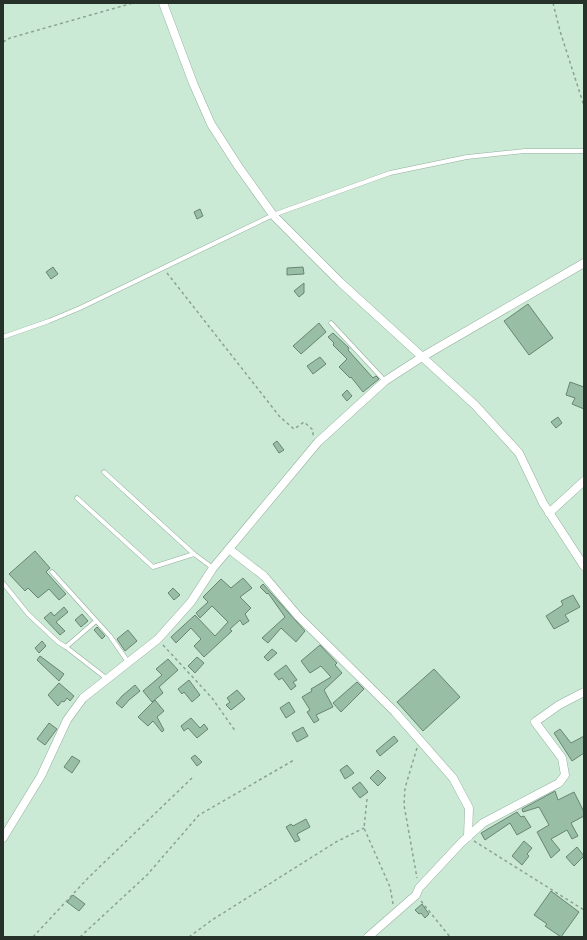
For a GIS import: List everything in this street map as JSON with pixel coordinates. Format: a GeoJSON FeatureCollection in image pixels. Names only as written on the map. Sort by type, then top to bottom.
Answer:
{"type":"FeatureCollection","features":[{"type":"Feature","properties":{"kind":"street"},"geometry":{"type":"LineString","coordinates":[[163,3],[193,83],[211,124],[238,166],[273,215],[340,282],[475,405],[519,453],[549,513],[584,566]]}},
{"type":"Feature","properties":{"kind":"street"},"geometry":{"type":"LineString","coordinates":[[3,838],[41,776],[67,720],[83,698],[106,678],[158,639],[192,602],[213,568],[318,442],[385,380],[584,263]]}},
{"type":"Feature","properties":{"kind":"street"},"geometry":{"type":"LineString","coordinates":[[549,513],[584,481]]}},
{"type":"Feature","properties":{"kind":"street"},"geometry":{"type":"LineString","coordinates":[[229,549],[264,576],[298,616],[383,699],[453,778],[469,808],[468,837]]}},
{"type":"Feature","properties":{"kind":"street"},"geometry":{"type":"LineString","coordinates":[[368,937],[418,892],[482,823],[559,783],[565,775],[562,758],[536,722],[559,705],[584,692]]}},
{"type":"Feature","properties":{"kind":"lane"},"geometry":{"type":"LineString","coordinates":[[3,337],[49,321],[163,269],[273,215],[390,173],[467,157],[525,152],[584,151]]}},
{"type":"Feature","properties":{"kind":"lane"},"geometry":{"type":"LineString","coordinates":[[331,323],[385,380]]}},
{"type":"Feature","properties":{"kind":"lane"},"geometry":{"type":"LineString","coordinates":[[104,472],[194,554],[213,568]]}},
{"type":"Feature","properties":{"kind":"lane"},"geometry":{"type":"LineString","coordinates":[[77,498],[153,567],[194,554]]}},
{"type":"Feature","properties":{"kind":"lane"},"geometry":{"type":"LineString","coordinates":[[52,572],[110,636],[128,662]]}},
{"type":"Feature","properties":{"kind":"lane"},"geometry":{"type":"LineString","coordinates":[[3,583],[28,614],[58,642],[106,678]]}},
{"type":"Feature","properties":{"kind":"lane"},"geometry":{"type":"LineString","coordinates":[[66,647],[96,621]]}},
{"type":"Feature","properties":{"kind":"path"},"geometry":{"type":"LineString","coordinates":[[3,42],[10,38],[133,3]]}},
{"type":"Feature","properties":{"kind":"path"},"geometry":{"type":"LineString","coordinates":[[553,3],[560,31],[584,106]]}},
{"type":"Feature","properties":{"kind":"path"},"geometry":{"type":"LineString","coordinates":[[163,269],[280,417],[294,429],[304,422],[313,430],[314,438],[318,442]]}},
{"type":"Feature","properties":{"kind":"path"},"geometry":{"type":"LineString","coordinates":[[158,639],[212,698],[236,732]]}},
{"type":"Feature","properties":{"kind":"path"},"geometry":{"type":"LineString","coordinates":[[419,739],[405,788],[404,805],[418,892],[450,937]]}},
{"type":"Feature","properties":{"kind":"path"},"geometry":{"type":"LineString","coordinates":[[80,937],[147,875],[199,815],[294,760]]}},
{"type":"Feature","properties":{"kind":"path"},"geometry":{"type":"LineString","coordinates":[[33,937],[88,878],[193,777]]}},
{"type":"Feature","properties":{"kind":"path"},"geometry":{"type":"LineString","coordinates":[[367,799],[364,828],[390,887],[395,913]]}},
{"type":"Feature","properties":{"kind":"path"},"geometry":{"type":"LineString","coordinates":[[189,937],[212,920],[336,842],[364,828]]}},
{"type":"Feature","properties":{"kind":"path"},"geometry":{"type":"LineString","coordinates":[[468,837],[584,910]]}},
{"type":"Feature","properties":{"kind":"building"},"geometry":{"type":"Polygon","coordinates":[[[200,209],[203,216],[197,219],[194,212],[200,209]]]}},
{"type":"Feature","properties":{"kind":"building"},"geometry":{"type":"Polygon","coordinates":[[[53,267],[58,274],[51,279],[46,272],[53,267]]]}},
{"type":"Feature","properties":{"kind":"building"},"geometry":{"type":"Polygon","coordinates":[[[303,267],[304,274],[287,275],[287,268],[303,267]]]}},
{"type":"Feature","properties":{"kind":"building"},"geometry":{"type":"Polygon","coordinates":[[[304,283],[304,293],[299,297],[294,291],[304,283]]]}},
{"type":"Feature","properties":{"kind":"building"},"geometry":{"type":"Polygon","coordinates":[[[528,304],[553,338],[529,355],[504,321],[528,304]]]}},
{"type":"Feature","properties":{"kind":"building"},"geometry":{"type":"Polygon","coordinates":[[[319,323],[326,332],[301,354],[293,346],[319,323]]]}},
{"type":"Feature","properties":{"kind":"building"},"geometry":{"type":"Polygon","coordinates":[[[333,333],[349,348],[348,350],[373,378],[376,376],[379,379],[363,392],[351,377],[350,378],[339,367],[347,359],[333,345],[334,343],[328,337],[333,333]]]}},
{"type":"Feature","properties":{"kind":"building"},"geometry":{"type":"Polygon","coordinates":[[[320,357],[326,364],[313,374],[307,366],[320,357]]]}},
{"type":"Feature","properties":{"kind":"building"},"geometry":{"type":"Polygon","coordinates":[[[570,382],[584,387],[584,409],[572,404],[575,398],[566,395],[570,382]]]}},
{"type":"Feature","properties":{"kind":"building"},"geometry":{"type":"Polygon","coordinates":[[[347,390],[352,396],[347,401],[342,395],[347,390]]]}},
{"type":"Feature","properties":{"kind":"building"},"geometry":{"type":"Polygon","coordinates":[[[558,417],[562,423],[556,428],[551,422],[558,417]]]}},
{"type":"Feature","properties":{"kind":"building"},"geometry":{"type":"Polygon","coordinates":[[[277,441],[284,450],[279,453],[273,444],[277,441]]]}},
{"type":"Feature","properties":{"kind":"building"},"geometry":{"type":"Polygon","coordinates":[[[35,551],[50,568],[46,572],[66,594],[59,600],[49,589],[38,598],[28,588],[25,591],[9,574],[35,551]]]}},
{"type":"Feature","properties":{"kind":"building"},"geometry":{"type":"Polygon","coordinates":[[[243,578],[252,588],[240,597],[251,608],[245,614],[249,621],[243,625],[240,620],[230,629],[232,631],[204,657],[194,646],[201,639],[191,628],[176,643],[171,637],[195,615],[215,636],[228,622],[212,606],[200,618],[196,613],[208,602],[203,597],[221,579],[231,588],[243,578]]]}},
{"type":"Feature","properties":{"kind":"building"},"geometry":{"type":"Polygon","coordinates":[[[263,584],[305,631],[296,642],[281,628],[268,643],[262,638],[285,617],[268,593],[267,594],[260,587],[263,584]]]}},
{"type":"Feature","properties":{"kind":"building"},"geometry":{"type":"Polygon","coordinates":[[[173,588],[180,595],[174,600],[168,593],[173,588]]]}},
{"type":"Feature","properties":{"kind":"building"},"geometry":{"type":"Polygon","coordinates":[[[573,595],[580,607],[565,615],[569,621],[554,629],[546,616],[563,605],[561,601],[573,595]]]}},
{"type":"Feature","properties":{"kind":"building"},"geometry":{"type":"Polygon","coordinates":[[[64,607],[68,612],[56,622],[65,631],[60,635],[44,618],[51,612],[54,616],[64,607]]]}},
{"type":"Feature","properties":{"kind":"building"},"geometry":{"type":"Polygon","coordinates":[[[82,614],[88,621],[81,627],[75,620],[82,614]]]}},
{"type":"Feature","properties":{"kind":"building"},"geometry":{"type":"Polygon","coordinates":[[[97,627],[105,636],[102,639],[94,630],[97,627]]]}},
{"type":"Feature","properties":{"kind":"building"},"geometry":{"type":"Polygon","coordinates":[[[128,630],[137,641],[125,651],[117,639],[128,630]]]}},
{"type":"Feature","properties":{"kind":"building"},"geometry":{"type":"Polygon","coordinates":[[[42,641],[46,646],[39,653],[35,648],[42,641]]]}},
{"type":"Feature","properties":{"kind":"building"},"geometry":{"type":"Polygon","coordinates":[[[320,645],[337,663],[335,665],[342,673],[324,690],[333,707],[316,715],[319,720],[314,723],[307,712],[310,710],[302,697],[312,691],[311,689],[331,677],[321,666],[310,673],[301,661],[320,645]]]}},
{"type":"Feature","properties":{"kind":"building"},"geometry":{"type":"Polygon","coordinates":[[[272,649],[277,653],[268,661],[264,657],[272,649]]]}},
{"type":"Feature","properties":{"kind":"building"},"geometry":{"type":"Polygon","coordinates":[[[40,656],[64,674],[59,681],[37,660],[40,656]]]}},
{"type":"Feature","properties":{"kind":"building"},"geometry":{"type":"Polygon","coordinates":[[[197,657],[204,663],[195,673],[188,666],[197,657]]]}},
{"type":"Feature","properties":{"kind":"building"},"geometry":{"type":"Polygon","coordinates":[[[168,659],[178,670],[159,687],[163,693],[152,702],[143,691],[162,675],[156,669],[168,659]]]}},
{"type":"Feature","properties":{"kind":"building"},"geometry":{"type":"Polygon","coordinates":[[[286,665],[297,680],[293,682],[296,686],[291,690],[282,678],[279,680],[274,674],[286,665]]]}},
{"type":"Feature","properties":{"kind":"building"},"geometry":{"type":"Polygon","coordinates":[[[434,669],[460,697],[423,731],[397,702],[434,669]]]}},
{"type":"Feature","properties":{"kind":"building"},"geometry":{"type":"Polygon","coordinates":[[[189,680],[200,695],[192,702],[184,692],[182,694],[178,689],[189,680]]]}},
{"type":"Feature","properties":{"kind":"building"},"geometry":{"type":"Polygon","coordinates":[[[357,682],[364,689],[341,712],[333,703],[357,682]]]}},
{"type":"Feature","properties":{"kind":"building"},"geometry":{"type":"Polygon","coordinates":[[[59,683],[74,696],[70,701],[67,698],[64,702],[62,701],[58,706],[48,695],[59,683]]]}},
{"type":"Feature","properties":{"kind":"building"},"geometry":{"type":"Polygon","coordinates":[[[135,685],[140,691],[122,708],[116,703],[135,685]]]}},
{"type":"Feature","properties":{"kind":"building"},"geometry":{"type":"Polygon","coordinates":[[[237,690],[245,699],[231,710],[226,705],[230,702],[227,698],[237,690]]]}},
{"type":"Feature","properties":{"kind":"building"},"geometry":{"type":"Polygon","coordinates":[[[155,700],[164,711],[157,717],[164,730],[162,732],[153,721],[148,726],[138,717],[155,700]]]}},
{"type":"Feature","properties":{"kind":"building"},"geometry":{"type":"Polygon","coordinates":[[[289,702],[295,712],[286,718],[280,708],[289,702]]]}},
{"type":"Feature","properties":{"kind":"building"},"geometry":{"type":"Polygon","coordinates":[[[191,718],[200,728],[204,724],[208,729],[197,738],[188,728],[184,731],[181,726],[191,718]]]}},
{"type":"Feature","properties":{"kind":"building"},"geometry":{"type":"Polygon","coordinates":[[[49,723],[57,729],[45,745],[37,739],[49,723]]]}},
{"type":"Feature","properties":{"kind":"building"},"geometry":{"type":"Polygon","coordinates":[[[303,727],[308,736],[297,742],[292,733],[303,727]]]}},
{"type":"Feature","properties":{"kind":"building"},"geometry":{"type":"Polygon","coordinates":[[[560,729],[571,743],[584,736],[584,753],[572,761],[554,733],[560,729]]]}},
{"type":"Feature","properties":{"kind":"building"},"geometry":{"type":"Polygon","coordinates":[[[394,736],[398,741],[380,756],[376,751],[394,736]]]}},
{"type":"Feature","properties":{"kind":"building"},"geometry":{"type":"Polygon","coordinates":[[[195,755],[202,762],[197,766],[191,758],[195,755]]]}},
{"type":"Feature","properties":{"kind":"building"},"geometry":{"type":"Polygon","coordinates":[[[72,756],[80,761],[72,773],[64,767],[72,756]]]}},
{"type":"Feature","properties":{"kind":"building"},"geometry":{"type":"Polygon","coordinates":[[[347,765],[354,773],[345,779],[340,770],[347,765]]]}},
{"type":"Feature","properties":{"kind":"building"},"geometry":{"type":"Polygon","coordinates":[[[378,770],[386,778],[378,786],[370,778],[378,770]]]}},
{"type":"Feature","properties":{"kind":"building"},"geometry":{"type":"Polygon","coordinates":[[[360,782],[368,792],[360,798],[352,788],[360,782]]]}},
{"type":"Feature","properties":{"kind":"building"},"geometry":{"type":"Polygon","coordinates":[[[555,791],[558,800],[574,792],[584,812],[584,816],[571,823],[578,836],[572,839],[567,830],[551,839],[560,850],[551,858],[537,832],[549,825],[539,807],[523,812],[522,809],[555,791]]]}},
{"type":"Feature","properties":{"kind":"building"},"geometry":{"type":"Polygon","coordinates":[[[517,812],[521,817],[524,816],[531,827],[517,835],[510,823],[485,840],[481,833],[517,812]]]}},
{"type":"Feature","properties":{"kind":"building"},"geometry":{"type":"Polygon","coordinates":[[[306,819],[310,827],[297,834],[300,840],[295,842],[286,827],[291,824],[293,826],[306,819]]]}},
{"type":"Feature","properties":{"kind":"building"},"geometry":{"type":"Polygon","coordinates":[[[524,841],[532,848],[527,854],[529,856],[522,865],[512,856],[524,841]]]}},
{"type":"Feature","properties":{"kind":"building"},"geometry":{"type":"Polygon","coordinates":[[[577,847],[584,856],[574,866],[566,857],[577,847]]]}},
{"type":"Feature","properties":{"kind":"building"},"geometry":{"type":"Polygon","coordinates":[[[551,891],[579,912],[561,937],[545,926],[547,924],[534,915],[551,891]]]}},
{"type":"Feature","properties":{"kind":"building"},"geometry":{"type":"Polygon","coordinates":[[[73,895],[85,904],[79,911],[67,902],[73,895]]]}},
{"type":"Feature","properties":{"kind":"building"},"geometry":{"type":"Polygon","coordinates":[[[422,904],[429,914],[425,918],[421,913],[419,914],[415,910],[422,904]]]}}]}
